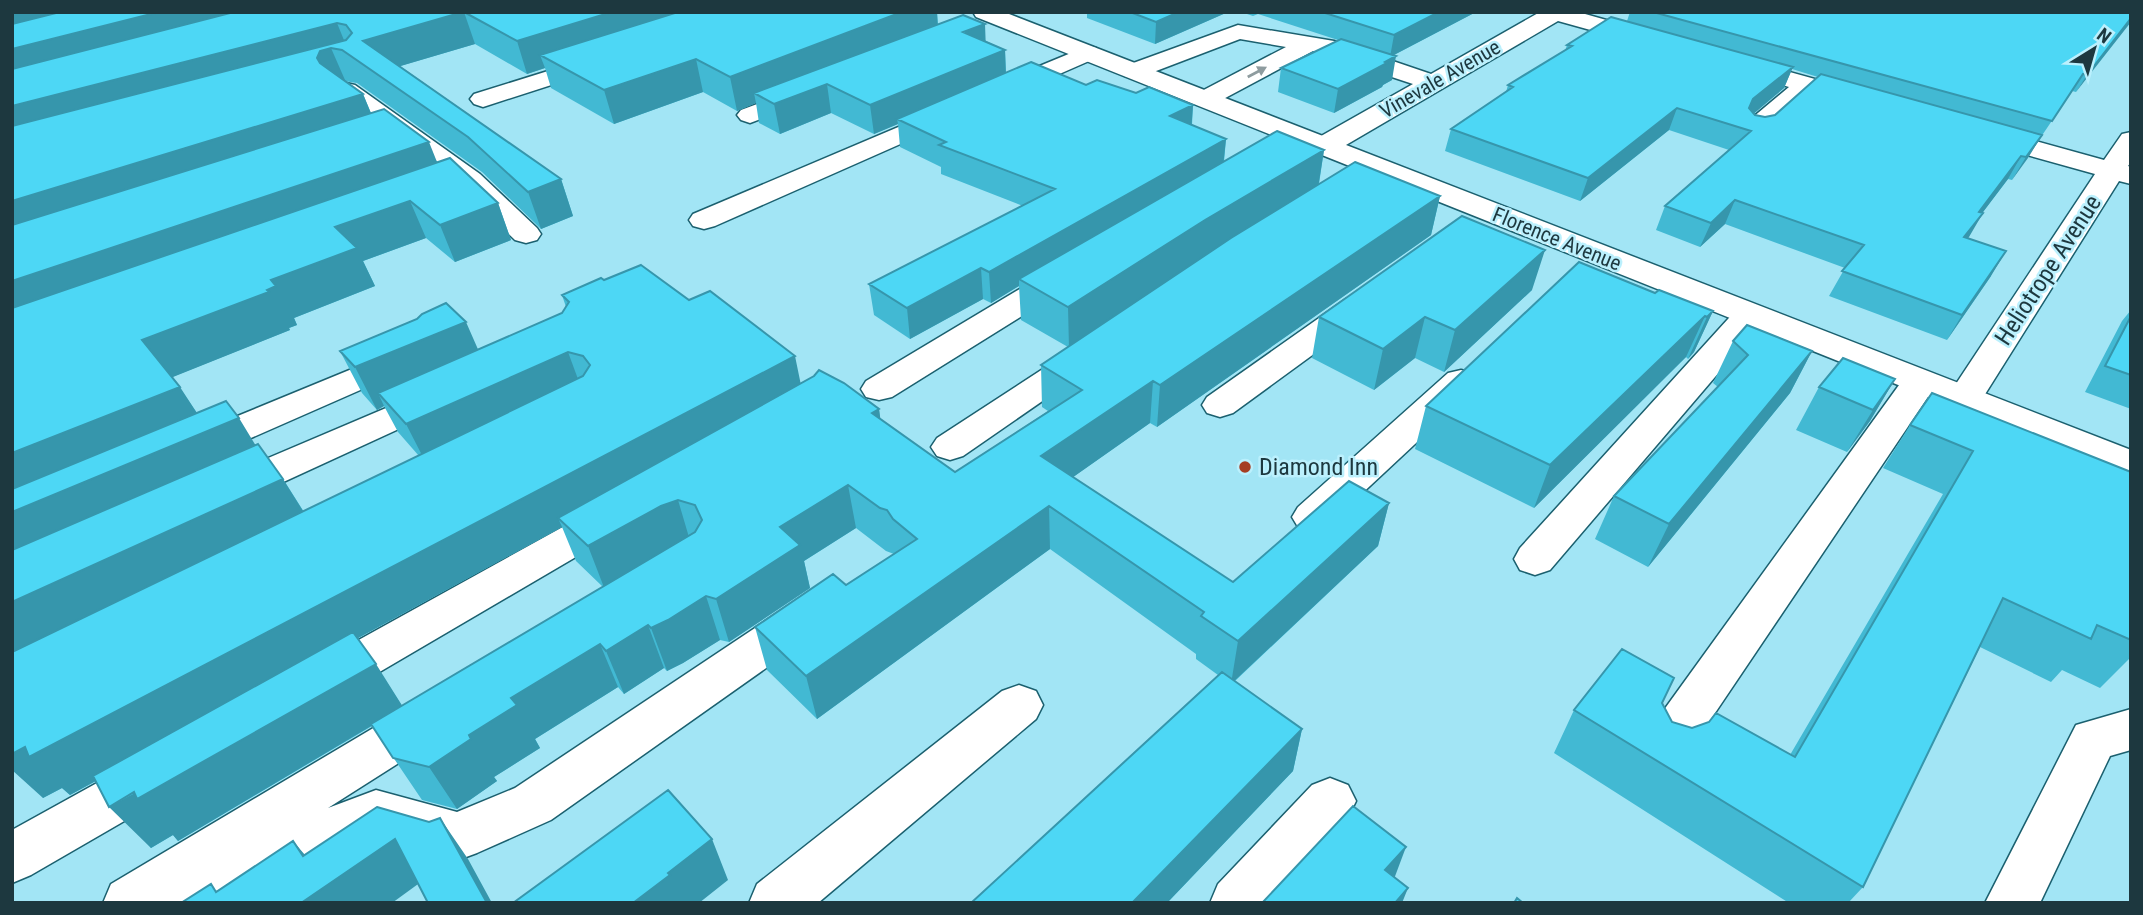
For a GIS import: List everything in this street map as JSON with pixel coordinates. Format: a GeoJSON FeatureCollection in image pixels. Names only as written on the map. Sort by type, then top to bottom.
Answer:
{"type":"FeatureCollection","features":[{"type":"Feature","properties":{"kind":"street"},"geometry":{"type":"LineString","coordinates":[[1557,13],[1675,47]]}},
{"type":"Feature","properties":{"kind":"street","name":"Vinevale Avenue"},"geometry":{"type":"LineString","coordinates":[[1265,158],[1312,142],[1433,83],[1557,13]]}},
{"type":"Feature","properties":{"kind":"street","name":"Florence Avenue"},"geometry":{"type":"LineString","coordinates":[[985,20],[1088,53],[2131,465]]}},
{"type":"Feature","properties":{"kind":"street"},"geometry":{"type":"LineString","coordinates":[[1134,71],[1238,33],[1325,46],[1433,83]]}},
{"type":"Feature","properties":{"kind":"street"},"geometry":{"type":"LineString","coordinates":[[1205,99],[1309,44]]}},
{"type":"Feature","properties":{"kind":"street"},"geometry":{"type":"LineString","coordinates":[[704,220],[1088,53]]}},
{"type":"Feature","properties":{"kind":"street"},"geometry":{"type":"LineString","coordinates":[[483,99],[613,58]]}},
{"type":"Feature","properties":{"kind":"street"},"geometry":{"type":"LineString","coordinates":[[1715,58],[1886,107]]}},
{"type":"Feature","properties":{"kind":"street"},"geometry":{"type":"LineString","coordinates":[[341,75],[404,131],[470,180],[526,234]]}},
{"type":"Feature","properties":{"kind":"street"},"geometry":{"type":"LineString","coordinates":[[1755,129],[1807,84]]}},
{"type":"Feature","properties":{"kind":"street"},"geometry":{"type":"LineString","coordinates":[[750,115],[827,85]]}},
{"type":"Feature","properties":{"kind":"street"},"geometry":{"type":"LineString","coordinates":[[1953,125],[2121,173]]}},
{"type":"Feature","properties":{"kind":"street"},"geometry":{"type":"LineString","coordinates":[[366,143],[404,131]]}},
{"type":"Feature","properties":{"kind":"street","name":"Heliotrope Avenue"},"geometry":{"type":"LineString","coordinates":[[1964,399],[2121,173],[2131,140]]}},
{"type":"Feature","properties":{"kind":"street"},"geometry":{"type":"LineString","coordinates":[[1341,189],[1376,167]]}},
{"type":"Feature","properties":{"kind":"street"},"geometry":{"type":"LineString","coordinates":[[430,194],[470,180]]}},
{"type":"Feature","properties":{"kind":"street"},"geometry":{"type":"LineString","coordinates":[[1454,235],[1486,210]]}},
{"type":"Feature","properties":{"kind":"street"},"geometry":{"type":"LineString","coordinates":[[1567,280],[1594,253]]}},
{"type":"Feature","properties":{"kind":"street"},"geometry":{"type":"LineString","coordinates":[[878,389],[1084,264]]}},
{"type":"Feature","properties":{"kind":"street"},"geometry":{"type":"LineString","coordinates":[[1220,405],[1377,292]]}},
{"type":"Feature","properties":{"kind":"street"},"geometry":{"type":"LineString","coordinates":[[1535,559],[1750,315]]}},
{"type":"Feature","properties":{"kind":"street"},"geometry":{"type":"LineString","coordinates":[[950,447],[1110,340]]}},
{"type":"Feature","properties":{"kind":"street"},"geometry":{"type":"LineString","coordinates":[[163,462],[423,351]]}},
{"type":"Feature","properties":{"kind":"street"},"geometry":{"type":"LineString","coordinates":[[1290,536],[1490,354]]}},
{"type":"Feature","properties":{"kind":"street"},"geometry":{"type":"LineString","coordinates":[[202,503],[475,380]]}},
{"type":"Feature","properties":{"kind":"street"},"geometry":{"type":"LineString","coordinates":[[1665,747],[1920,382]]}},
{"type":"Feature","properties":{"kind":"street"},"geometry":{"type":"LineString","coordinates":[[285,703],[646,499]]}},
{"type":"Feature","properties":{"kind":"street"},"geometry":{"type":"LineString","coordinates":[[208,903],[326,834],[376,813],[458,836],[533,804],[835,596]]}},
{"type":"Feature","properties":{"kind":"street"},"geometry":{"type":"LineString","coordinates":[[130,903],[468,696]]}},
{"type":"Feature","properties":{"kind":"street"},"geometry":{"type":"LineString","coordinates":[[776,903],[1019,705]]}},
{"type":"Feature","properties":{"kind":"street"},"geometry":{"type":"LineString","coordinates":[[2012,903],[2093,740],[2131,729]]}},
{"type":"Feature","properties":{"kind":"street"},"geometry":{"type":"LineString","coordinates":[[12,858],[188,758]]}},
{"type":"Feature","properties":{"kind":"street"},"geometry":{"type":"LineString","coordinates":[[1237,903],[1330,801]]}},
{"type":"Feature","properties":{"kind":"building"},"geometry":{"type":"Polygon","coordinates":[[[60,12],[159,12],[12,49],[12,24],[60,12]]]}},
{"type":"Feature","properties":{"kind":"building"},"geometry":{"type":"Polygon","coordinates":[[[234,12],[463,12],[363,41],[561,179],[528,192],[468,137],[342,50],[331,48],[320,51],[317,58],[320,63],[363,94],[12,201],[12,126],[346,40],[352,33],[346,25],[337,23],[12,106],[12,69],[234,12]]]}},
{"type":"Feature","properties":{"kind":"building"},"geometry":{"type":"Polygon","coordinates":[[[464,12],[612,12],[517,41],[464,12]]]}},
{"type":"Feature","properties":{"kind":"building"},"geometry":{"type":"Polygon","coordinates":[[[678,12],[902,12],[730,77],[696,59],[604,90],[540,55],[678,12]]]}},
{"type":"Feature","properties":{"kind":"building"},"geometry":{"type":"Polygon","coordinates":[[[1130,12],[1179,12],[1156,22],[1130,12]]]}},
{"type":"Feature","properties":{"kind":"building"},"geometry":{"type":"Polygon","coordinates":[[[1322,12],[1439,12],[1394,35],[1322,12]]]}},
{"type":"Feature","properties":{"kind":"building"},"geometry":{"type":"Polygon","coordinates":[[[1653,12],[2131,12],[2131,18],[2087,75],[2083,74],[2052,121],[1653,12]]]}},
{"type":"Feature","properties":{"kind":"building"},"geometry":{"type":"Polygon","coordinates":[[[963,15],[985,24],[963,32],[1005,50],[870,105],[827,84],[774,104],[754,93],[963,15]]]}},
{"type":"Feature","properties":{"kind":"building"},"geometry":{"type":"Polygon","coordinates":[[[1611,17],[1793,67],[1753,99],[1749,108],[1755,115],[1775,115],[1821,74],[2042,135],[2026,157],[2021,156],[1979,212],[1983,213],[1964,237],[2006,251],[1962,315],[1842,271],[1864,245],[1735,200],[1711,223],[1665,206],[1751,131],[1677,108],[1588,178],[1451,129],[1513,87],[1508,85],[1572,46],[1567,45],[1611,17]]]}},
{"type":"Feature","properties":{"kind":"building"},"geometry":{"type":"Polygon","coordinates":[[[1341,39],[1396,56],[1338,89],[1281,68],[1341,39]]]}},
{"type":"Feature","properties":{"kind":"building"},"geometry":{"type":"Polygon","coordinates":[[[1031,62],[1086,85],[1097,80],[1136,93],[1149,87],[1193,105],[1170,116],[1226,139],[989,272],[981,268],[907,308],[869,284],[1055,189],[939,145],[946,142],[897,119],[1031,62]]]}},
{"type":"Feature","properties":{"kind":"building"},"geometry":{"type":"Polygon","coordinates":[[[384,109],[429,142],[12,281],[12,225],[384,109]]]}},
{"type":"Feature","properties":{"kind":"building"},"geometry":{"type":"Polygon","coordinates":[[[1277,131],[1324,150],[1205,220],[1068,307],[1019,279],[1277,131]]]}},
{"type":"Feature","properties":{"kind":"building"},"geometry":{"type":"Polygon","coordinates":[[[450,158],[498,203],[440,225],[410,201],[335,227],[357,248],[271,280],[276,286],[267,290],[269,292],[142,340],[180,387],[12,453],[12,308],[450,158]]]}},
{"type":"Feature","properties":{"kind":"building"},"geometry":{"type":"Polygon","coordinates":[[[1355,162],[1440,196],[1160,385],[1153,381],[1041,456],[1233,582],[1349,481],[1389,503],[1238,641],[1201,616],[1204,612],[1049,506],[806,676],[755,627],[833,574],[846,585],[917,539],[893,519],[887,510],[848,485],[780,527],[800,545],[716,599],[706,596],[668,620],[651,628],[648,625],[606,651],[600,644],[511,698],[517,705],[469,735],[471,739],[429,767],[393,758],[371,724],[695,532],[702,520],[695,505],[678,500],[661,506],[588,546],[558,518],[814,376],[819,370],[844,383],[879,409],[872,413],[955,472],[1082,390],[1041,365],[1231,238],[1355,162]]]}},
{"type":"Feature","properties":{"kind":"building"},"geometry":{"type":"Polygon","coordinates":[[[1462,216],[1545,250],[1455,330],[1425,317],[1383,349],[1319,317],[1462,216]]]}},
{"type":"Feature","properties":{"kind":"building"},"geometry":{"type":"Polygon","coordinates":[[[1579,262],[1655,293],[1659,290],[1713,311],[1550,465],[1426,406],[1579,262]]]}},
{"type":"Feature","properties":{"kind":"building"},"geometry":{"type":"Polygon","coordinates":[[[641,265],[689,300],[710,291],[795,356],[29,757],[25,747],[12,754],[12,652],[583,376],[590,365],[583,356],[568,352],[406,424],[378,393],[562,313],[569,302],[562,295],[641,265]]]}},
{"type":"Feature","properties":{"kind":"building"},"geometry":{"type":"Polygon","coordinates":[[[446,303],[466,322],[355,367],[340,351],[417,319],[446,303]]]}},
{"type":"Feature","properties":{"kind":"building"},"geometry":{"type":"Polygon","coordinates":[[[2131,316],[2131,375],[2105,366],[2131,316]]]}},
{"type":"Feature","properties":{"kind":"building"},"geometry":{"type":"Polygon","coordinates":[[[1747,325],[1812,351],[1669,524],[1614,496],[1748,355],[1733,341],[1747,325]]]}},
{"type":"Feature","properties":{"kind":"building"},"geometry":{"type":"Polygon","coordinates":[[[1843,358],[1895,379],[1873,410],[1819,387],[1843,358]]]}},
{"type":"Feature","properties":{"kind":"building"},"geometry":{"type":"Polygon","coordinates":[[[1932,393],[2131,472],[2131,640],[2097,625],[2091,639],[2003,598],[1863,887],[1574,710],[1622,649],[1674,678],[1662,703],[1672,722],[1692,728],[1709,722],[1716,713],[1795,757],[1973,451],[1910,425],[1932,393]]]}},
{"type":"Feature","properties":{"kind":"building"},"geometry":{"type":"Polygon","coordinates":[[[226,401],[239,418],[12,512],[12,489],[226,401]]]}},
{"type":"Feature","properties":{"kind":"building"},"geometry":{"type":"Polygon","coordinates":[[[258,444],[283,479],[12,602],[12,550],[258,444]]]}},
{"type":"Feature","properties":{"kind":"building"},"geometry":{"type":"Polygon","coordinates":[[[353,632],[376,664],[137,799],[134,792],[109,807],[93,776],[353,632]]]}},
{"type":"Feature","properties":{"kind":"building"},"geometry":{"type":"Polygon","coordinates":[[[1222,672],[1302,729],[1132,903],[971,903],[1222,672]]]}},
{"type":"Feature","properties":{"kind":"building"},"geometry":{"type":"Polygon","coordinates":[[[668,790],[712,839],[633,903],[513,903],[668,790]]]}},
{"type":"Feature","properties":{"kind":"building"},"geometry":{"type":"Polygon","coordinates":[[[1353,806],[1406,847],[1385,870],[1408,888],[1395,903],[1262,903],[1353,806]]]}},
{"type":"Feature","properties":{"kind":"building"},"geometry":{"type":"Polygon","coordinates":[[[377,807],[429,822],[440,818],[487,903],[428,903],[395,839],[301,903],[181,903],[211,884],[216,892],[293,841],[303,856],[377,807]]]}},
{"type":"Feature","properties":{"kind":"place","name":"Diamond Inn"},"geometry":{"type":"Point","coordinates":[1245,467]}}]}
